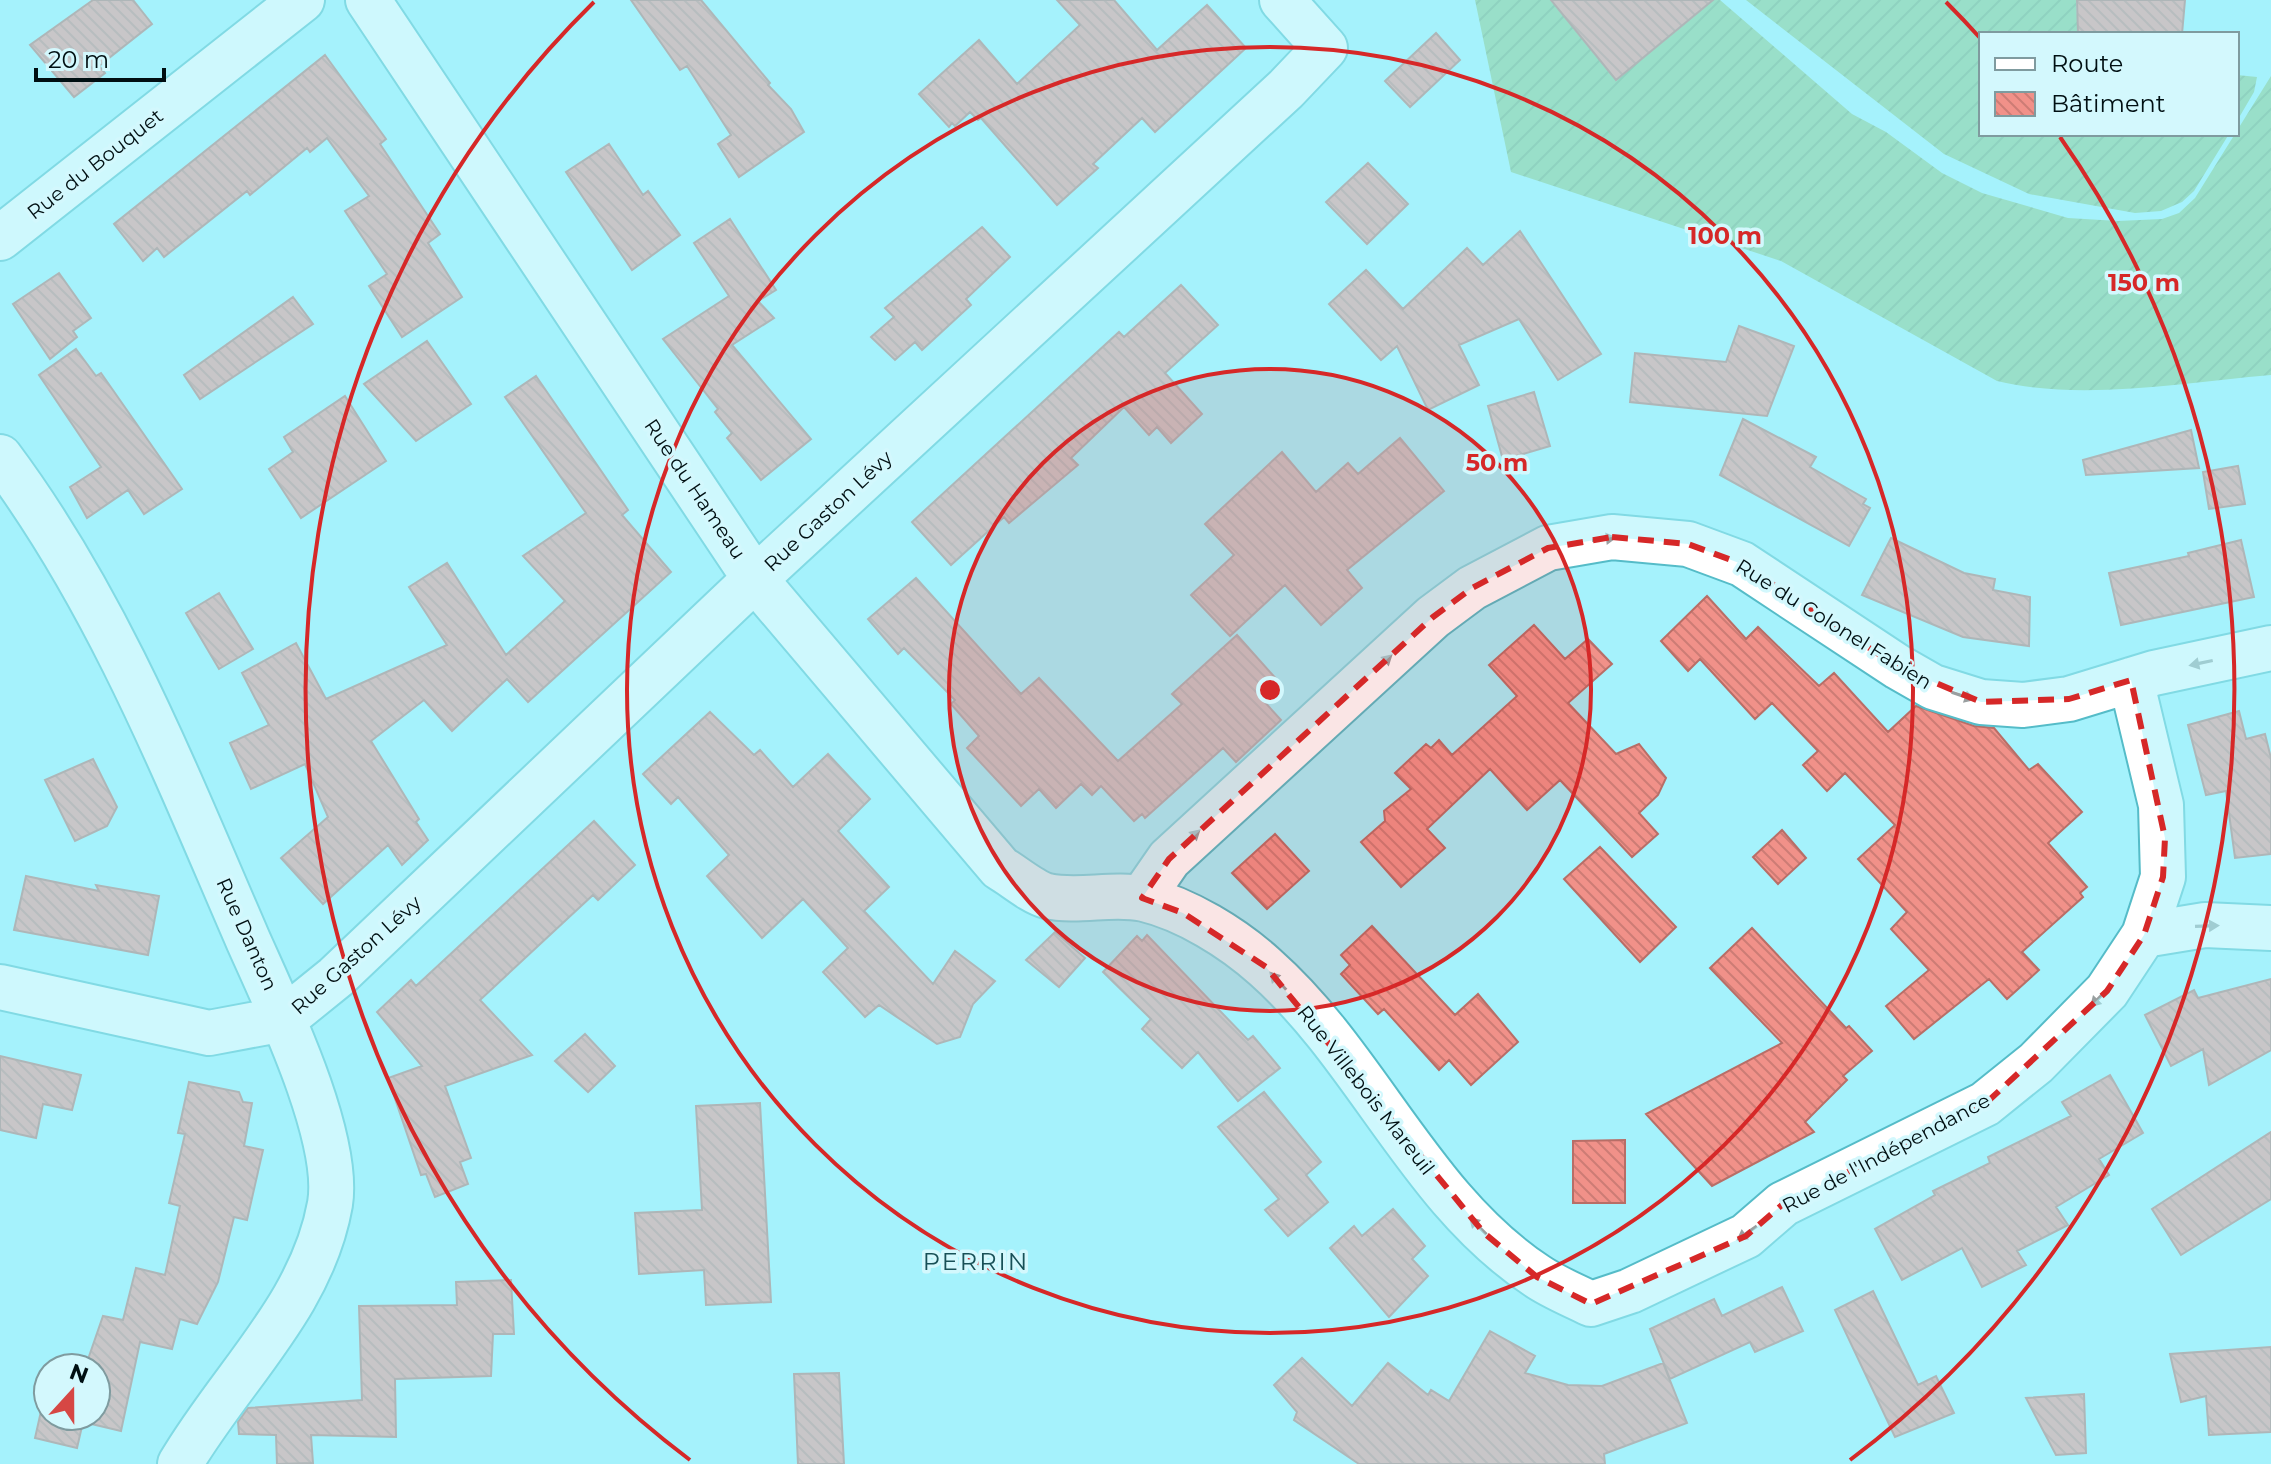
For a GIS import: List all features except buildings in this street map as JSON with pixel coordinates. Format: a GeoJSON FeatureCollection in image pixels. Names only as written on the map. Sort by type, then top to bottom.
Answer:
{"type":"FeatureCollection","features":[{"type":"Feature","properties":{"kind":"street","name":"Rue du Bouquet"},"geometry":{"type":"LineString","coordinates":[[0,238],[302,0]]}},
{"type":"Feature","properties":{"kind":"street","name":"Rue du Hameau"},"geometry":{"type":"LineString","coordinates":[[368,0],[755,579],[1000,868],[1045,896],[1142,898]]}},
{"type":"Feature","properties":{"kind":"street","name":"Rue Gaston Lévy"},"geometry":{"type":"LineString","coordinates":[[284,1019],[336,977],[755,579],[1274,100],[1325,48],[1282,0]]}},
{"type":"Feature","properties":{"kind":"street","name":"Rue Danton"},"geometry":{"type":"LineString","coordinates":[[0,457],[44,519],[167,749],[284,1019],[325,1144],[330,1201],[314,1262],[289,1309],[180,1464]]}},
{"type":"Feature","properties":{"kind":"street","name":"Rue du Colonel Fabien"},"geometry":{"type":"LineString","coordinates":[[1142,898],[1169,859],[1433,617],[1472,588],[1548,548],[1612,537],[1688,544],[1742,564],[1933,687],[1981,702],[2023,705],[2069,699],[2131,680],[2271,648]]}},
{"type":"Feature","properties":{"kind":"street"},"geometry":{"type":"LineString","coordinates":[[2131,680],[2161,805],[2165,838],[2163,877],[2144,935],[2205,925],[2271,928]]}},
{"type":"Feature","properties":{"kind":"street","name":"Rue Villebois Mareuil"},"geometry":{"type":"LineString","coordinates":[[1142,898],[1183,913],[1266,967],[1324,1030],[1444,1191],[1484,1233],[1537,1277]]}},
{"type":"Feature","properties":{"kind":"street","name":"Rue de l'Indépendance"},"geometry":{"type":"LineString","coordinates":[[1537,1277],[1591,1304],[1630,1291],[1746,1236],[1783,1204],[1985,1104],[2036,1063],[2107,991],[2144,935]]}},
{"type":"Feature","properties":{"kind":"street"},"geometry":{"type":"LineString","coordinates":[[0,987],[209,1033],[284,1019]]}},
{"type":"Feature","properties":{"kind":"highlighted area"},"geometry":{"type":"Polygon","coordinates":[[[1612,537],[1688,544],[1742,564],[1898,667],[1981,702],[2069,699],[2131,680],[2165,838],[2163,877],[2144,935],[2107,991],[1985,1104],[1783,1204],[1746,1236],[1591,1304],[1537,1277],[1484,1233],[1266,967],[1183,913],[1142,898],[1169,859],[1433,617],[1472,588],[1548,548],[1612,537]]]}},
{"type":"Feature","properties":{"kind":"green space"},"geometry":{"type":"Polygon","coordinates":[[[1475,0],[1551,0],[1616,80],[1698,12],[1689,0],[1720,0],[1852,114],[1886,132],[1942,173],[1982,193],[2068,218],[2118,221],[2162,219],[2179,213],[2195,198],[2234,136],[2239,136],[2239,127],[2271,76],[2271,375],[2098,390],[2063,390],[1997,381],[1781,261],[1511,172],[1475,0]]]}},
{"type":"Feature","properties":{"kind":"green space"},"geometry":{"type":"Polygon","coordinates":[[[1746,0],[2076,0],[2078,32],[1979,32],[1979,136],[2228,136],[2194,191],[2182,202],[2161,211],[2135,213],[2029,194],[1944,154],[1746,0]]]}},
{"type":"Feature","properties":{"kind":"green space"},"geometry":{"type":"Polygon","coordinates":[[[2239,75],[2257,77],[2254,92],[2239,118],[2239,75]]]}},
{"type":"Feature","properties":{"kind":"district","name":"PERRIN"},"geometry":{"type":"Point","coordinates":[976,1261]}}]}
